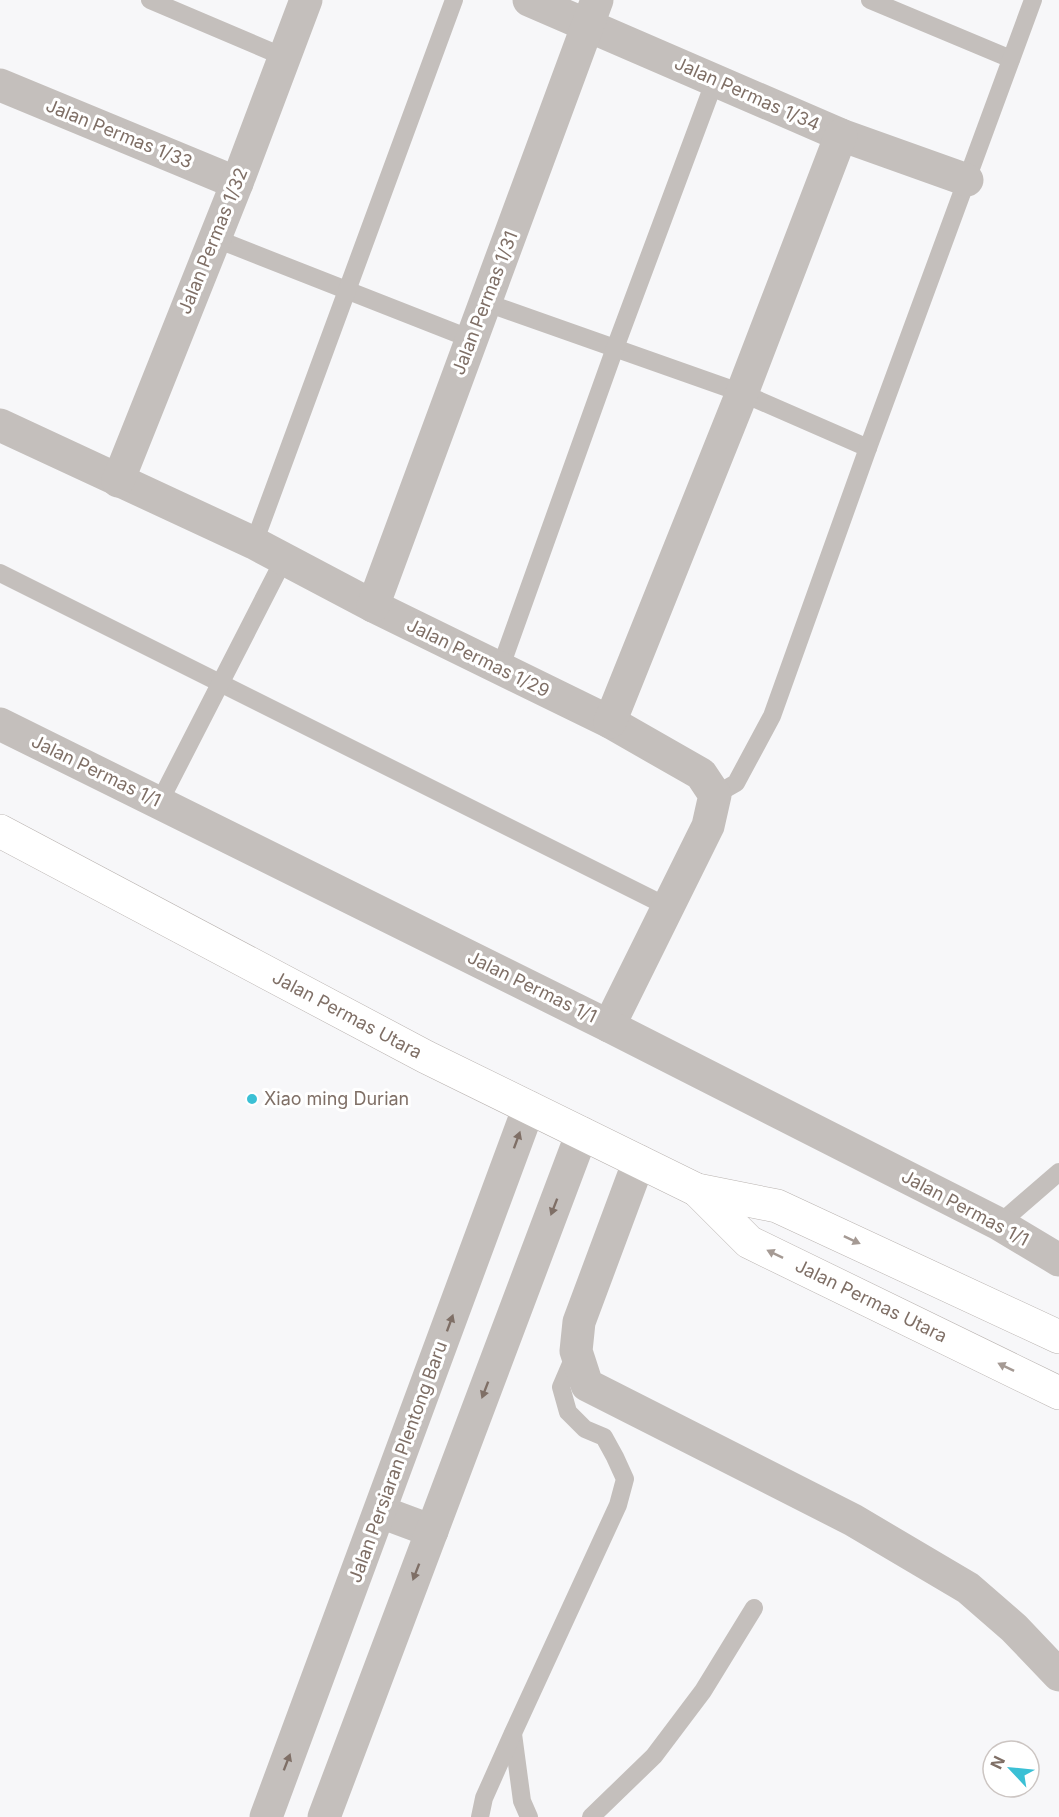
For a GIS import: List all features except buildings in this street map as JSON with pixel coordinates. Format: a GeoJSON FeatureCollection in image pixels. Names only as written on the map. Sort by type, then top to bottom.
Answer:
{"type":"FeatureCollection","features":[{"type":"Feature","properties":{"kind":"main road","name":"Jalan Permas Utara"},"geometry":{"type":"LineString","coordinates":[[0,831],[426,1057],[697,1190],[777,1206],[1059,1337]]}},
{"type":"Feature","properties":{"kind":"main road","name":"Jalan Permas Utara"},"geometry":{"type":"LineString","coordinates":[[697,1190],[749,1242],[1059,1393]]}},
{"type":"Feature","properties":{"kind":"street","name":"Jalan Permas 1/32"},"geometry":{"type":"LineString","coordinates":[[118,481],[237,183],[306,0]]}},
{"type":"Feature","properties":{"kind":"street","name":"Jalan Permas 1/34"},"geometry":{"type":"LineString","coordinates":[[529,0],[593,12],[715,80],[841,135],[967,180]]}},
{"type":"Feature","properties":{"kind":"street","name":"Jalan Permas 1/31"},"geometry":{"type":"LineString","coordinates":[[373,606],[593,12]]}},
{"type":"Feature","properties":{"kind":"street","name":"Jalan Permas 1/33"},"geometry":{"type":"LineString","coordinates":[[0,85],[237,183]]}},
{"type":"Feature","properties":{"kind":"street"},"geometry":{"type":"LineString","coordinates":[[610,723],[742,393],[841,135]]}},
{"type":"Feature","properties":{"kind":"street","name":"Jalan Permas 1/29"},"geometry":{"type":"LineString","coordinates":[[0,425],[254,543],[373,606],[610,723],[701,774],[715,795]]}},
{"type":"Feature","properties":{"kind":"street","name":"Jalan Permas 1/1"},"geometry":{"type":"LineString","coordinates":[[0,724],[609,1026],[999,1224],[1059,1260]]}},
{"type":"Feature","properties":{"kind":"street"},"geometry":{"type":"LineString","coordinates":[[609,1026],[708,826],[715,795]]}},
{"type":"Feature","properties":{"kind":"street","name":"Jalan Persiaran Plentong Baru"},"geometry":{"type":"LineString","coordinates":[[266,1817],[381,1512],[529,1107]]}},
{"type":"Feature","properties":{"kind":"street"},"geometry":{"type":"LineString","coordinates":[[324,1817],[582,1133]]}},
{"type":"Feature","properties":{"kind":"street"},"geometry":{"type":"LineString","coordinates":[[639,1161],[579,1322],[576,1351],[587,1385],[853,1520],[968,1588],[1014,1628],[1059,1675]]}},
{"type":"Feature","properties":{"kind":"street"},"geometry":{"type":"LineString","coordinates":[[381,1512],[432,1531]]}},
{"type":"Feature","properties":{"kind":"lane"},"geometry":{"type":"LineString","coordinates":[[150,0],[284,57]]}},
{"type":"Feature","properties":{"kind":"lane"},"geometry":{"type":"LineString","coordinates":[[254,543],[454,0]]}},
{"type":"Feature","properties":{"kind":"lane"},"geometry":{"type":"LineString","coordinates":[[870,0],[1011,58]]}},
{"type":"Feature","properties":{"kind":"lane"},"geometry":{"type":"LineString","coordinates":[[715,795],[736,783],[772,716],[868,448],[1034,0]]}},
{"type":"Feature","properties":{"kind":"lane"},"geometry":{"type":"LineString","coordinates":[[500,669],[615,348],[715,80]]}},
{"type":"Feature","properties":{"kind":"lane"},"geometry":{"type":"LineString","coordinates":[[214,238],[471,339]]}},
{"type":"Feature","properties":{"kind":"lane"},"geometry":{"type":"LineString","coordinates":[[486,303],[742,393],[868,448]]}},
{"type":"Feature","properties":{"kind":"lane"},"geometry":{"type":"LineString","coordinates":[[159,802],[284,559]]}},
{"type":"Feature","properties":{"kind":"lane"},"geometry":{"type":"LineString","coordinates":[[0,573],[668,907]]}},
{"type":"Feature","properties":{"kind":"lane"},"geometry":{"type":"LineString","coordinates":[[999,1224],[1059,1173]]}},
{"type":"Feature","properties":{"kind":"lane"},"geometry":{"type":"LineString","coordinates":[[480,1817],[484,1798],[618,1505],[625,1479],[604,1437],[585,1429],[568,1412],[561,1388],[576,1351]]}},
{"type":"Feature","properties":{"kind":"lane"},"geometry":{"type":"LineString","coordinates":[[591,1817],[654,1756],[703,1691],[754,1608]]}},
{"type":"Feature","properties":{"kind":"lane"},"geometry":{"type":"LineString","coordinates":[[513,1733],[522,1801],[529,1817]]}},
{"type":"Feature","properties":{"kind":"place","name":"Xiao ming Durian"},"geometry":{"type":"Point","coordinates":[252,1099]}}]}
